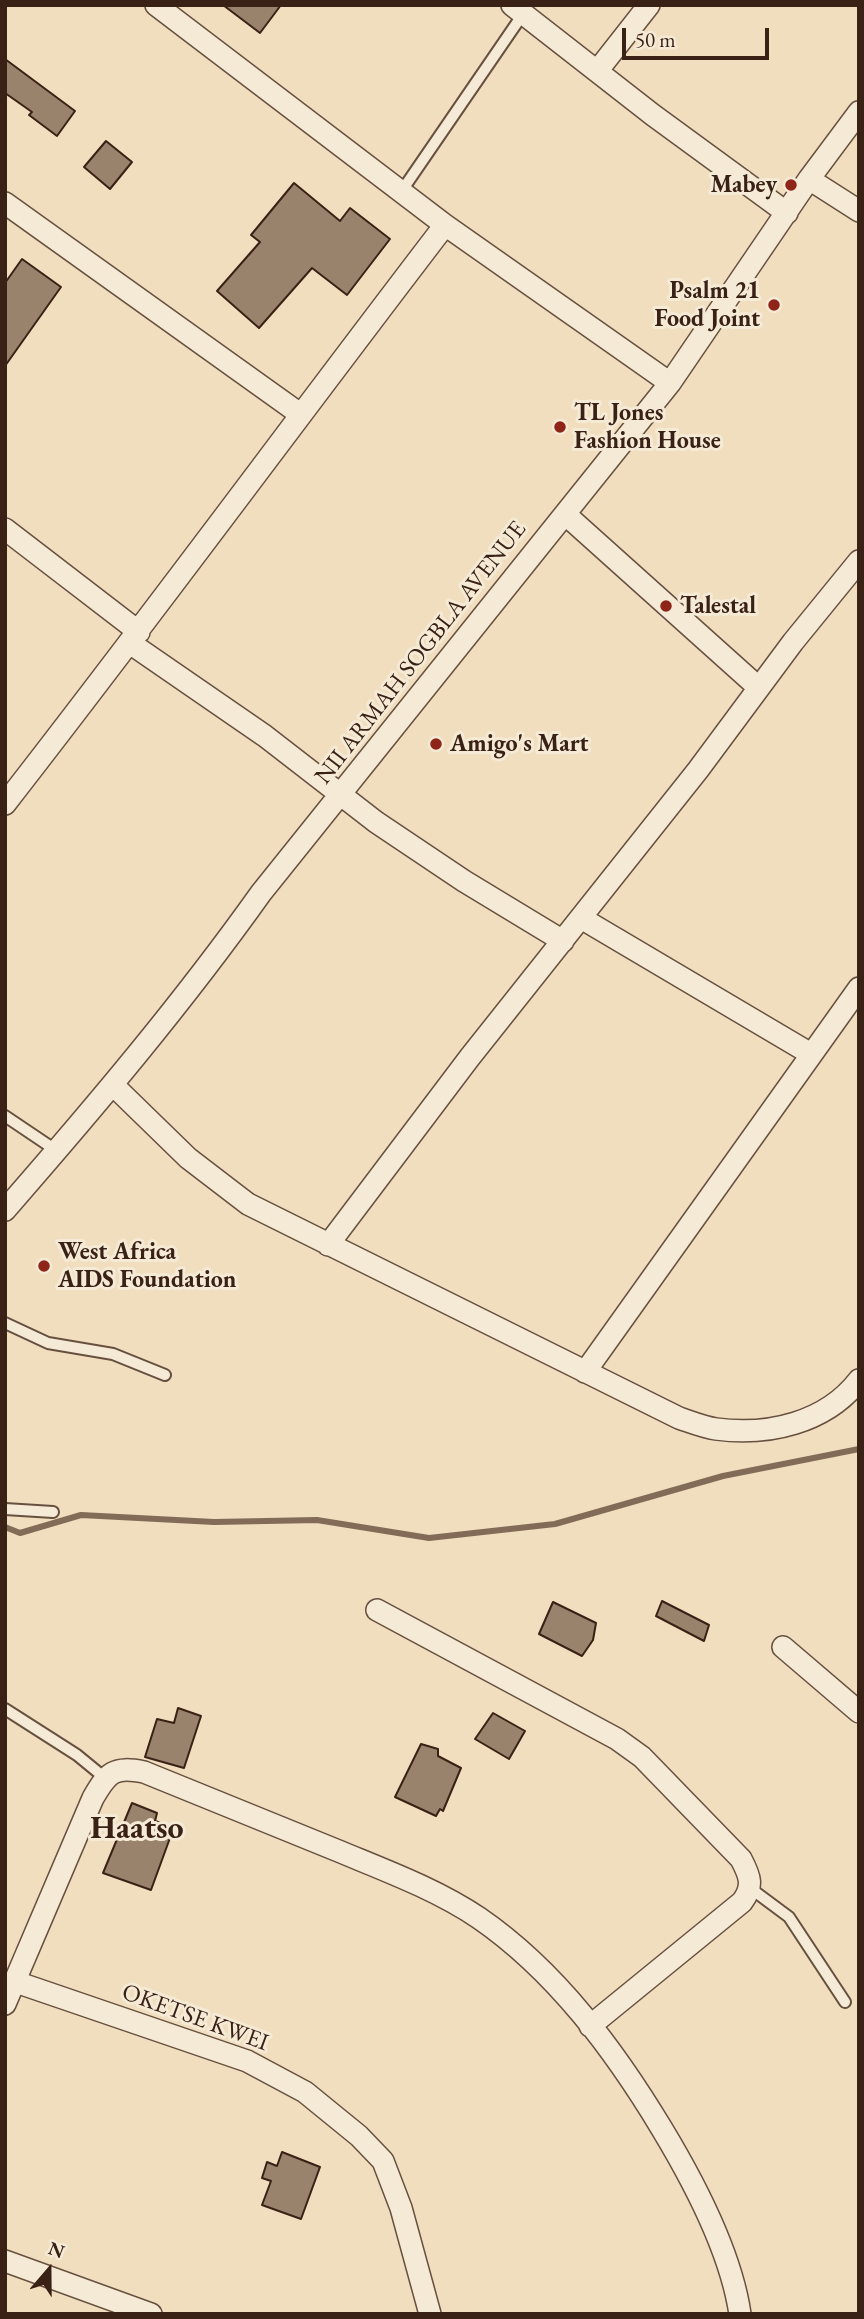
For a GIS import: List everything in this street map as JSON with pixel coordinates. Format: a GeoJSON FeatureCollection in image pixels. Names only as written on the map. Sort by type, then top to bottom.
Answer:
{"type":"FeatureCollection","features":[{"type":"Feature","properties":{"kind":"street"},"geometry":{"type":"LineString","coordinates":[[156,5],[445,225],[670,383]]}},
{"type":"Feature","properties":{"kind":"street"},"geometry":{"type":"LineString","coordinates":[[598,70],[649,5]]}},
{"type":"Feature","properties":{"kind":"street"},"geometry":{"type":"LineString","coordinates":[[518,10],[787,214]]}},
{"type":"Feature","properties":{"kind":"street","name":"NII ARMAH SOGBLA AVENUE"},"geometry":{"type":"LineString","coordinates":[[8,1202],[57,1151],[113,1085],[227,941],[261,893],[670,383],[809,179],[859,113]]}},
{"type":"Feature","properties":{"kind":"street"},"geometry":{"type":"LineString","coordinates":[[809,179],[859,211]]}},
{"type":"Feature","properties":{"kind":"street"},"geometry":{"type":"LineString","coordinates":[[5,203],[300,414]]}},
{"type":"Feature","properties":{"kind":"street"},"geometry":{"type":"LineString","coordinates":[[5,804],[135,638],[300,414],[445,225]]}},
{"type":"Feature","properties":{"kind":"street"},"geometry":{"type":"LineString","coordinates":[[565,514],[759,688]]}},
{"type":"Feature","properties":{"kind":"street"},"geometry":{"type":"LineString","coordinates":[[5,529],[135,638],[376,822],[464,881],[563,941]]}},
{"type":"Feature","properties":{"kind":"street"},"geometry":{"type":"LineString","coordinates":[[328,1245],[470,1057],[859,561]]}},
{"type":"Feature","properties":{"kind":"street"},"geometry":{"type":"LineString","coordinates":[[581,918],[811,1054]]}},
{"type":"Feature","properties":{"kind":"street"},"geometry":{"type":"LineString","coordinates":[[585,1372],[859,988]]}},
{"type":"Feature","properties":{"kind":"street"},"geometry":{"type":"LineString","coordinates":[[113,1085],[188,1158],[248,1204],[679,1418],[714,1429],[750,1431],[787,1426],[819,1415],[847,1396],[859,1380]]}},
{"type":"Feature","properties":{"kind":"street"},"geometry":{"type":"LineString","coordinates":[[377,1610],[617,1739],[642,1757],[741,1859],[751,1876],[750,1888],[742,1902],[590,2026]]}},
{"type":"Feature","properties":{"kind":"street"},"geometry":{"type":"LineString","coordinates":[[783,1647],[859,1712]]}},
{"type":"Feature","properties":{"kind":"street"},"geometry":{"type":"LineString","coordinates":[[5,2004],[93,1798],[105,1778],[116,1770],[144,1772],[357,1859],[444,1897],[479,1918],[518,1948],[547,1976],[590,2026],[642,2097],[685,2168],[729,2267],[740,2314]]}},
{"type":"Feature","properties":{"kind":"street","name":"OKETSE KWEI"},"geometry":{"type":"LineString","coordinates":[[13,1981],[247,2061],[305,2092],[359,2136],[383,2161],[401,2207],[430,2314]]}},
{"type":"Feature","properties":{"kind":"street"},"geometry":{"type":"LineString","coordinates":[[5,2261],[151,2314]]}},
{"type":"Feature","properties":{"kind":"lane"},"geometry":{"type":"LineString","coordinates":[[401,192],[518,10]]}},
{"type":"Feature","properties":{"kind":"lane"},"geometry":{"type":"LineString","coordinates":[[5,1116],[57,1151]]}},
{"type":"Feature","properties":{"kind":"lane"},"geometry":{"type":"LineString","coordinates":[[5,1323],[48,1343],[113,1354],[165,1375]]}},
{"type":"Feature","properties":{"kind":"lane"},"geometry":{"type":"LineString","coordinates":[[5,1509],[53,1512]]}},
{"type":"Feature","properties":{"kind":"lane"},"geometry":{"type":"LineString","coordinates":[[5,1709],[77,1755],[105,1778]]}},
{"type":"Feature","properties":{"kind":"lane"},"geometry":{"type":"LineString","coordinates":[[750,1888],[789,1917],[845,2002]]}},
{"type":"Feature","properties":{"kind":"building"},"geometry":{"type":"Polygon","coordinates":[[[223,5],[281,5],[260,33],[223,5]]]}},
{"type":"Feature","properties":{"kind":"building"},"geometry":{"type":"Polygon","coordinates":[[[5,59],[75,111],[57,136],[29,115],[32,112],[5,93],[5,59]]]}},
{"type":"Feature","properties":{"kind":"building"},"geometry":{"type":"Polygon","coordinates":[[[106,141],[132,162],[110,189],[84,167],[106,141]]]}},
{"type":"Feature","properties":{"kind":"building"},"geometry":{"type":"Polygon","coordinates":[[[294,183],[340,221],[350,208],[390,239],[347,295],[312,268],[259,328],[217,291],[260,242],[251,235],[294,183]]]}},
{"type":"Feature","properties":{"kind":"building"},"geometry":{"type":"Polygon","coordinates":[[[22,259],[61,287],[5,366],[5,283],[22,259]]]}},
{"type":"Feature","properties":{"kind":"building"},"geometry":{"type":"Polygon","coordinates":[[[662,1601],[709,1625],[704,1641],[656,1616],[662,1601]]]}},
{"type":"Feature","properties":{"kind":"building"},"geometry":{"type":"Polygon","coordinates":[[[553,1602],[596,1623],[593,1640],[582,1656],[539,1634],[553,1602]]]}},
{"type":"Feature","properties":{"kind":"building"},"geometry":{"type":"Polygon","coordinates":[[[178,1708],[201,1716],[184,1768],[145,1757],[157,1719],[174,1723],[178,1708]]]}},
{"type":"Feature","properties":{"kind":"building"},"geometry":{"type":"Polygon","coordinates":[[[493,1713],[525,1731],[509,1759],[475,1739],[493,1713]]]}},
{"type":"Feature","properties":{"kind":"building"},"geometry":{"type":"Polygon","coordinates":[[[421,1744],[438,1749],[438,1756],[461,1768],[443,1811],[440,1809],[436,1816],[395,1797],[421,1744]]]}},
{"type":"Feature","properties":{"kind":"building"},"geometry":{"type":"Polygon","coordinates":[[[132,1803],[157,1813],[155,1821],[174,1827],[151,1890],[103,1873],[132,1803]]]}},
{"type":"Feature","properties":{"kind":"building"},"geometry":{"type":"Polygon","coordinates":[[[282,2152],[320,2167],[301,2219],[262,2205],[271,2181],[262,2178],[267,2162],[277,2166],[282,2152]]]}},
{"type":"Feature","properties":{"kind":"waterway"},"geometry":{"type":"LineString","coordinates":[[5,1527],[20,1533],[81,1515],[214,1522],[317,1520],[429,1538],[555,1524],[723,1476],[859,1449]]}},
{"type":"Feature","properties":{"kind":"place","name":"Mabey"},"geometry":{"type":"Point","coordinates":[791,185]}},
{"type":"Feature","properties":{"kind":"place","name":"Psalm 21 Food Joint"},"geometry":{"type":"Point","coordinates":[774,305]}},
{"type":"Feature","properties":{"kind":"place","name":"TL Jones Fashion House"},"geometry":{"type":"Point","coordinates":[560,427]}},
{"type":"Feature","properties":{"kind":"place","name":"Talestal"},"geometry":{"type":"Point","coordinates":[666,606]}},
{"type":"Feature","properties":{"kind":"place","name":"Amigo's Mart"},"geometry":{"type":"Point","coordinates":[436,744]}},
{"type":"Feature","properties":{"kind":"place","name":"West Africa AIDS Foundation"},"geometry":{"type":"Point","coordinates":[44,1266]}},
{"type":"Feature","properties":{"kind":"district","name":"Haatso"},"geometry":{"type":"Point","coordinates":[137,1829]}}]}
